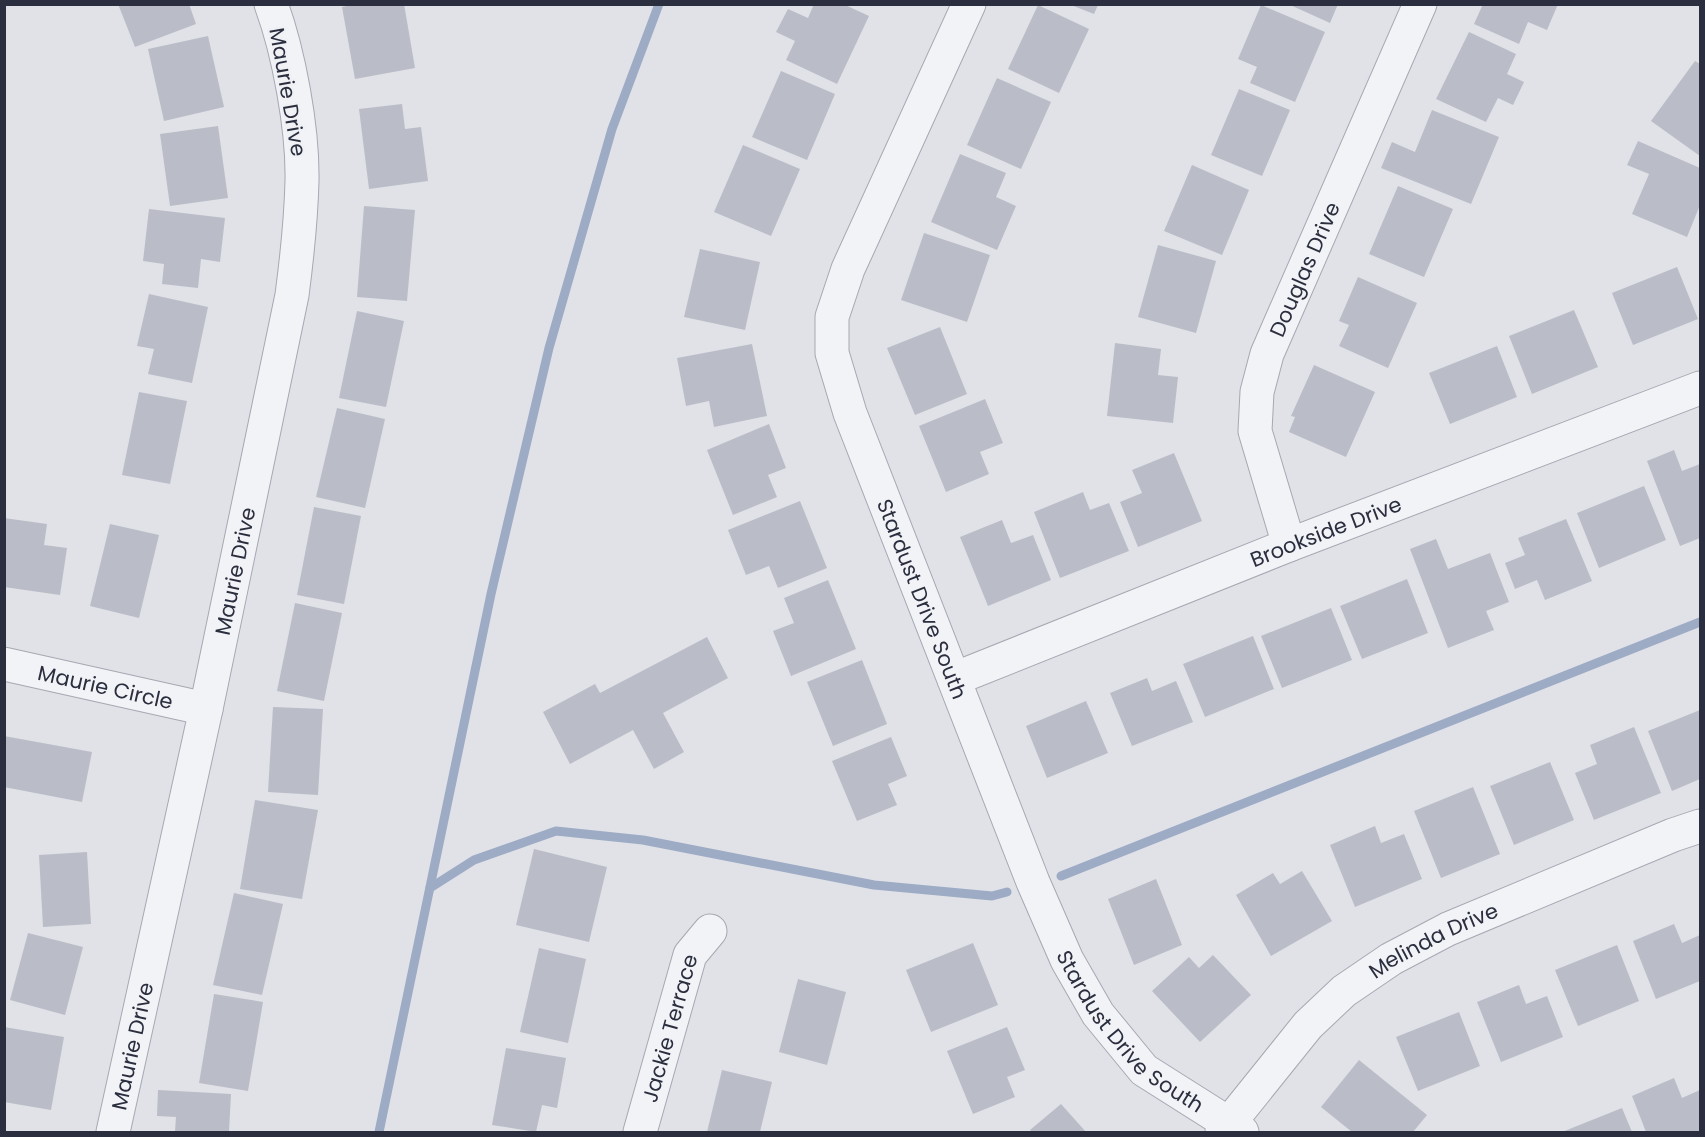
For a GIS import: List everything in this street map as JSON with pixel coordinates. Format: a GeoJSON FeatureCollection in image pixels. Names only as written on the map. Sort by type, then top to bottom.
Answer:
{"type":"FeatureCollection","features":[{"type":"Feature","properties":{"kind":"street","name":"Maurie Drive"},"geometry":{"type":"LineString","coordinates":[[113,1132],[206,708],[292,295],[299,240],[302,178],[289,69],[271,4]]}},
{"type":"Feature","properties":{"kind":"street","name":"Stardust Drive South"},"geometry":{"type":"LineString","coordinates":[[969,4],[848,269],[832,317],[832,353],[850,412],[1033,882],[1067,960],[1098,1014],[1144,1070],[1230,1130]]}},
{"type":"Feature","properties":{"kind":"street","name":"Douglas Drive"},"geometry":{"type":"LineString","coordinates":[[1289,545],[1256,431],[1257,392],[1267,354],[1420,4]]}},
{"type":"Feature","properties":{"kind":"street","name":"Brookside Drive"},"geometry":{"type":"LineString","coordinates":[[954,679],[1289,545],[1701,388]]}},
{"type":"Feature","properties":{"kind":"street","name":"Maurie Circle"},"geometry":{"type":"LineString","coordinates":[[4,664],[206,708]]}},
{"type":"Feature","properties":{"kind":"street","name":"Melinda Drive"},"geometry":{"type":"LineString","coordinates":[[1230,1130],[1308,1024],[1344,991],[1391,958],[1448,929],[1673,835],[1701,826]]}},
{"type":"Feature","properties":{"kind":"street","name":"Jackie Terrace"},"geometry":{"type":"LineString","coordinates":[[640,1132],[690,955],[710,931]]}},
{"type":"Feature","properties":{"kind":"building"},"geometry":{"type":"Polygon","coordinates":[[[118,4],[189,4],[196,24],[135,47],[118,4]]]}},
{"type":"Feature","properties":{"kind":"building"},"geometry":{"type":"Polygon","coordinates":[[[357,4],[404,4],[415,68],[355,79],[342,7],[357,4]]]}},
{"type":"Feature","properties":{"kind":"building"},"geometry":{"type":"Polygon","coordinates":[[[814,4],[843,4],[869,16],[837,84],[786,60],[795,41],[776,32],[788,9],[808,18],[814,4]]]}},
{"type":"Feature","properties":{"kind":"building"},"geometry":{"type":"Polygon","coordinates":[[[1288,4],[1338,4],[1330,23],[1288,4]]]}},
{"type":"Feature","properties":{"kind":"building"},"geometry":{"type":"Polygon","coordinates":[[[1483,4],[1558,4],[1547,30],[1528,22],[1519,44],[1474,24],[1483,4]]]}},
{"type":"Feature","properties":{"kind":"building"},"geometry":{"type":"Polygon","coordinates":[[[1038,5],[1089,29],[1059,93],[1008,69],[1038,5]]]}},
{"type":"Feature","properties":{"kind":"building"},"geometry":{"type":"Polygon","coordinates":[[[1071,5],[1098,5],[1094,14],[1071,5]]]}},
{"type":"Feature","properties":{"kind":"building"},"geometry":{"type":"Polygon","coordinates":[[[1261,5],[1325,32],[1295,102],[1250,83],[1257,67],[1238,59],[1261,5]]]}},
{"type":"Feature","properties":{"kind":"building"},"geometry":{"type":"Polygon","coordinates":[[[1469,32],[1516,54],[1507,74],[1524,82],[1513,105],[1498,98],[1486,122],[1436,99],[1469,32]]]}},
{"type":"Feature","properties":{"kind":"building"},"geometry":{"type":"Polygon","coordinates":[[[208,36],[224,107],[164,121],[148,49],[208,36]]]}},
{"type":"Feature","properties":{"kind":"building"},"geometry":{"type":"Polygon","coordinates":[[[1695,61],[1700,64],[1700,156],[1651,121],[1695,61]]]}},
{"type":"Feature","properties":{"kind":"building"},"geometry":{"type":"Polygon","coordinates":[[[781,71],[835,94],[807,160],[752,137],[781,71]]]}},
{"type":"Feature","properties":{"kind":"building"},"geometry":{"type":"Polygon","coordinates":[[[997,78],[1051,102],[1021,169],[967,145],[997,78]]]}},
{"type":"Feature","properties":{"kind":"building"},"geometry":{"type":"Polygon","coordinates":[[[1239,89],[1290,110],[1262,176],[1211,155],[1239,89]]]}},
{"type":"Feature","properties":{"kind":"building"},"geometry":{"type":"Polygon","coordinates":[[[402,104],[405,129],[421,127],[428,181],[369,189],[359,109],[402,104]]]}},
{"type":"Feature","properties":{"kind":"building"},"geometry":{"type":"Polygon","coordinates":[[[1432,110],[1499,137],[1471,204],[1381,168],[1392,142],[1415,152],[1432,110]]]}},
{"type":"Feature","properties":{"kind":"building"},"geometry":{"type":"Polygon","coordinates":[[[218,126],[228,198],[170,206],[160,134],[218,126]]]}},
{"type":"Feature","properties":{"kind":"building"},"geometry":{"type":"Polygon","coordinates":[[[1638,141],[1700,168],[1700,205],[1687,237],[1632,214],[1649,174],[1627,165],[1638,141]]]}},
{"type":"Feature","properties":{"kind":"building"},"geometry":{"type":"Polygon","coordinates":[[[743,145],[800,169],[771,236],[714,212],[743,145]]]}},
{"type":"Feature","properties":{"kind":"building"},"geometry":{"type":"Polygon","coordinates":[[[960,154],[1006,173],[996,197],[1016,206],[997,250],[931,222],[960,154]]]}},
{"type":"Feature","properties":{"kind":"building"},"geometry":{"type":"Polygon","coordinates":[[[1192,165],[1249,190],[1222,255],[1164,231],[1192,165]]]}},
{"type":"Feature","properties":{"kind":"building"},"geometry":{"type":"Polygon","coordinates":[[[1398,186],[1453,209],[1424,277],[1369,254],[1398,186]]]}},
{"type":"Feature","properties":{"kind":"building"},"geometry":{"type":"Polygon","coordinates":[[[364,206],[415,210],[407,301],[357,297],[364,206]]]}},
{"type":"Feature","properties":{"kind":"building"},"geometry":{"type":"Polygon","coordinates":[[[149,209],[225,218],[220,262],[201,259],[198,288],[162,284],[164,264],[143,261],[149,209]]]}},
{"type":"Feature","properties":{"kind":"building"},"geometry":{"type":"Polygon","coordinates":[[[924,233],[990,255],[967,322],[901,300],[924,233]]]}},
{"type":"Feature","properties":{"kind":"building"},"geometry":{"type":"Polygon","coordinates":[[[1158,245],[1216,261],[1196,333],[1138,317],[1158,245]]]}},
{"type":"Feature","properties":{"kind":"building"},"geometry":{"type":"Polygon","coordinates":[[[700,249],[760,262],[745,330],[684,317],[700,249]]]}},
{"type":"Feature","properties":{"kind":"building"},"geometry":{"type":"Polygon","coordinates":[[[1677,267],[1698,319],[1633,345],[1612,293],[1677,267]]]}},
{"type":"Feature","properties":{"kind":"building"},"geometry":{"type":"Polygon","coordinates":[[[1358,277],[1417,303],[1388,368],[1339,346],[1349,325],[1339,321],[1358,277]]]}},
{"type":"Feature","properties":{"kind":"building"},"geometry":{"type":"Polygon","coordinates":[[[149,294],[208,307],[192,383],[148,374],[154,349],[137,346],[149,294]]]}},
{"type":"Feature","properties":{"kind":"building"},"geometry":{"type":"Polygon","coordinates":[[[1574,310],[1598,367],[1532,394],[1509,336],[1574,310]]]}},
{"type":"Feature","properties":{"kind":"building"},"geometry":{"type":"Polygon","coordinates":[[[357,311],[404,321],[386,407],[339,398],[357,311]]]}},
{"type":"Feature","properties":{"kind":"building"},"geometry":{"type":"Polygon","coordinates":[[[940,327],[967,394],[915,415],[887,348],[940,327]]]}},
{"type":"Feature","properties":{"kind":"building"},"geometry":{"type":"Polygon","coordinates":[[[1115,343],[1161,349],[1158,375],[1178,377],[1173,423],[1107,416],[1115,343]]]}},
{"type":"Feature","properties":{"kind":"building"},"geometry":{"type":"Polygon","coordinates":[[[752,344],[767,416],[714,427],[709,401],[686,406],[677,358],[752,344]]]}},
{"type":"Feature","properties":{"kind":"building"},"geometry":{"type":"Polygon","coordinates":[[[1497,346],[1517,397],[1450,424],[1429,373],[1497,346]]]}},
{"type":"Feature","properties":{"kind":"building"},"geometry":{"type":"Polygon","coordinates":[[[1314,365],[1375,392],[1346,457],[1289,432],[1295,417],[1291,416],[1314,365]]]}},
{"type":"Feature","properties":{"kind":"building"},"geometry":{"type":"Polygon","coordinates":[[[139,392],[187,401],[170,484],[122,475],[139,392]]]}},
{"type":"Feature","properties":{"kind":"building"},"geometry":{"type":"Polygon","coordinates":[[[985,399],[1003,443],[980,452],[989,474],[946,492],[919,426],[985,399]]]}},
{"type":"Feature","properties":{"kind":"building"},"geometry":{"type":"Polygon","coordinates":[[[337,408],[385,419],[365,508],[316,497],[337,408]]]}},
{"type":"Feature","properties":{"kind":"building"},"geometry":{"type":"Polygon","coordinates":[[[769,424],[786,468],[768,475],[777,497],[733,515],[707,450],[769,424]]]}},
{"type":"Feature","properties":{"kind":"building"},"geometry":{"type":"Polygon","coordinates":[[[1674,450],[1682,471],[1700,464],[1700,538],[1680,546],[1647,461],[1674,450]]]}},
{"type":"Feature","properties":{"kind":"building"},"geometry":{"type":"Polygon","coordinates":[[[1174,453],[1202,521],[1138,547],[1120,502],[1142,493],[1132,470],[1174,453]]]}},
{"type":"Feature","properties":{"kind":"building"},"geometry":{"type":"Polygon","coordinates":[[[1644,486],[1666,540],[1599,568],[1577,513],[1644,486]]]}},
{"type":"Feature","properties":{"kind":"building"},"geometry":{"type":"Polygon","coordinates":[[[1083,492],[1090,510],[1109,503],[1129,551],[1060,578],[1034,512],[1083,492]]]}},
{"type":"Feature","properties":{"kind":"building"},"geometry":{"type":"Polygon","coordinates":[[[800,501],[827,568],[778,588],[769,566],[746,575],[728,530],[800,501]]]}},
{"type":"Feature","properties":{"kind":"building"},"geometry":{"type":"Polygon","coordinates":[[[314,507],[361,516],[344,604],[297,595],[314,507]]]}},
{"type":"Feature","properties":{"kind":"building"},"geometry":{"type":"Polygon","coordinates":[[[4,518],[47,524],[44,545],[67,548],[60,595],[4,587],[4,518]]]}},
{"type":"Feature","properties":{"kind":"building"},"geometry":{"type":"Polygon","coordinates":[[[1566,519],[1592,581],[1545,600],[1537,580],[1515,589],[1505,563],[1525,555],[1518,538],[1566,519]]]}},
{"type":"Feature","properties":{"kind":"building"},"geometry":{"type":"Polygon","coordinates":[[[1002,520],[1011,543],[1033,535],[1051,580],[988,606],[960,537],[1002,520]]]}},
{"type":"Feature","properties":{"kind":"building"},"geometry":{"type":"Polygon","coordinates":[[[110,524],[159,535],[139,618],[90,606],[110,524]]]}},
{"type":"Feature","properties":{"kind":"building"},"geometry":{"type":"Polygon","coordinates":[[[1436,539],[1448,569],[1490,553],[1509,602],[1486,611],[1494,630],[1448,648],[1410,549],[1436,539]]]}},
{"type":"Feature","properties":{"kind":"building"},"geometry":{"type":"Polygon","coordinates":[[[1407,579],[1428,633],[1362,659],[1340,606],[1407,579]]]}},
{"type":"Feature","properties":{"kind":"building"},"geometry":{"type":"Polygon","coordinates":[[[828,580],[856,649],[791,676],[773,631],[794,623],[784,598],[828,580]]]}},
{"type":"Feature","properties":{"kind":"building"},"geometry":{"type":"Polygon","coordinates":[[[295,603],[342,613],[324,701],[277,691],[295,603]]]}},
{"type":"Feature","properties":{"kind":"building"},"geometry":{"type":"Polygon","coordinates":[[[1331,608],[1352,660],[1282,688],[1261,636],[1331,608]]]}},
{"type":"Feature","properties":{"kind":"building"},"geometry":{"type":"Polygon","coordinates":[[[1253,636],[1274,689],[1205,717],[1183,664],[1253,636]]]}},
{"type":"Feature","properties":{"kind":"building"},"geometry":{"type":"Polygon","coordinates":[[[707,637],[728,678],[663,713],[684,752],[654,769],[633,730],[570,764],[543,712],[595,684],[600,693],[707,637]]]}},
{"type":"Feature","properties":{"kind":"building"},"geometry":{"type":"Polygon","coordinates":[[[862,660],[887,724],[833,746],[807,682],[862,660]]]}},
{"type":"Feature","properties":{"kind":"building"},"geometry":{"type":"Polygon","coordinates":[[[1147,678],[1152,691],[1176,681],[1193,722],[1132,746],[1110,693],[1147,678]]]}},
{"type":"Feature","properties":{"kind":"building"},"geometry":{"type":"Polygon","coordinates":[[[1086,701],[1108,753],[1047,778],[1026,726],[1086,701]]]}},
{"type":"Feature","properties":{"kind":"building"},"geometry":{"type":"Polygon","coordinates":[[[273,707],[323,709],[318,795],[268,792],[273,707]]]}},
{"type":"Feature","properties":{"kind":"building"},"geometry":{"type":"Polygon","coordinates":[[[1700,710],[1700,779],[1672,791],[1648,731],[1700,710]]]}},
{"type":"Feature","properties":{"kind":"building"},"geometry":{"type":"Polygon","coordinates":[[[1634,727],[1661,793],[1594,820],[1575,773],[1597,764],[1590,745],[1634,727]]]}},
{"type":"Feature","properties":{"kind":"building"},"geometry":{"type":"Polygon","coordinates":[[[4,736],[92,752],[82,802],[4,787],[4,736]]]}},
{"type":"Feature","properties":{"kind":"building"},"geometry":{"type":"Polygon","coordinates":[[[891,737],[907,776],[888,784],[897,805],[857,821],[832,761],[891,737]]]}},
{"type":"Feature","properties":{"kind":"building"},"geometry":{"type":"Polygon","coordinates":[[[1550,762],[1574,820],[1514,845],[1490,786],[1550,762]]]}},
{"type":"Feature","properties":{"kind":"building"},"geometry":{"type":"Polygon","coordinates":[[[1473,787],[1500,854],[1441,878],[1414,811],[1473,787]]]}},
{"type":"Feature","properties":{"kind":"building"},"geometry":{"type":"Polygon","coordinates":[[[255,800],[318,810],[302,899],[240,889],[255,800]]]}},
{"type":"Feature","properties":{"kind":"building"},"geometry":{"type":"Polygon","coordinates":[[[1375,826],[1381,843],[1404,834],[1422,879],[1355,907],[1330,845],[1375,826]]]}},
{"type":"Feature","properties":{"kind":"building"},"geometry":{"type":"Polygon","coordinates":[[[534,849],[607,867],[589,942],[516,925],[534,849]]]}},
{"type":"Feature","properties":{"kind":"building"},"geometry":{"type":"Polygon","coordinates":[[[87,852],[91,924],[43,927],[39,855],[87,852]]]}},
{"type":"Feature","properties":{"kind":"building"},"geometry":{"type":"Polygon","coordinates":[[[1302,871],[1332,921],[1271,956],[1236,895],[1273,873],[1280,884],[1302,871]]]}},
{"type":"Feature","properties":{"kind":"building"},"geometry":{"type":"Polygon","coordinates":[[[1156,879],[1182,945],[1134,965],[1108,899],[1156,879]]]}},
{"type":"Feature","properties":{"kind":"building"},"geometry":{"type":"Polygon","coordinates":[[[234,893],[283,904],[262,995],[213,985],[234,893]]]}},
{"type":"Feature","properties":{"kind":"building"},"geometry":{"type":"Polygon","coordinates":[[[1674,924],[1682,943],[1700,935],[1700,981],[1656,999],[1633,941],[1674,924]]]}},
{"type":"Feature","properties":{"kind":"building"},"geometry":{"type":"Polygon","coordinates":[[[28,933],[83,947],[65,1015],[10,1000],[28,933]]]}},
{"type":"Feature","properties":{"kind":"building"},"geometry":{"type":"Polygon","coordinates":[[[973,943],[998,1005],[931,1032],[906,970],[973,943]]]}},
{"type":"Feature","properties":{"kind":"building"},"geometry":{"type":"Polygon","coordinates":[[[1617,945],[1639,1001],[1578,1026],[1555,970],[1617,945]]]}},
{"type":"Feature","properties":{"kind":"building"},"geometry":{"type":"Polygon","coordinates":[[[539,948],[586,959],[568,1043],[520,1032],[539,948]]]}},
{"type":"Feature","properties":{"kind":"building"},"geometry":{"type":"Polygon","coordinates":[[[1213,955],[1251,995],[1200,1042],[1152,991],[1189,957],[1199,968],[1213,955]]]}},
{"type":"Feature","properties":{"kind":"building"},"geometry":{"type":"Polygon","coordinates":[[[798,979],[846,992],[827,1065],[779,1052],[798,979]]]}},
{"type":"Feature","properties":{"kind":"building"},"geometry":{"type":"Polygon","coordinates":[[[1519,985],[1526,1004],[1547,996],[1563,1037],[1501,1062],[1477,1002],[1519,985]]]}},
{"type":"Feature","properties":{"kind":"building"},"geometry":{"type":"Polygon","coordinates":[[[214,994],[263,1002],[248,1091],[199,1083],[214,994]]]}},
{"type":"Feature","properties":{"kind":"building"},"geometry":{"type":"Polygon","coordinates":[[[1459,1012],[1480,1066],[1418,1091],[1396,1037],[1459,1012]]]}},
{"type":"Feature","properties":{"kind":"building"},"geometry":{"type":"Polygon","coordinates":[[[4,1027],[64,1037],[51,1110],[4,1102],[4,1027]]]}},
{"type":"Feature","properties":{"kind":"building"},"geometry":{"type":"Polygon","coordinates":[[[1007,1027],[1025,1070],[1007,1077],[1015,1097],[973,1114],[947,1051],[1007,1027]]]}},
{"type":"Feature","properties":{"kind":"building"},"geometry":{"type":"Polygon","coordinates":[[[506,1048],[566,1058],[557,1108],[542,1105],[536,1132],[492,1125],[506,1048]]]}},
{"type":"Feature","properties":{"kind":"building"},"geometry":{"type":"Polygon","coordinates":[[[1359,1060],[1427,1115],[1413,1132],[1352,1132],[1321,1107],[1359,1060]]]}},
{"type":"Feature","properties":{"kind":"building"},"geometry":{"type":"Polygon","coordinates":[[[722,1070],[772,1082],[760,1132],[707,1132],[722,1070]]]}},
{"type":"Feature","properties":{"kind":"building"},"geometry":{"type":"Polygon","coordinates":[[[1674,1078],[1682,1098],[1700,1090],[1700,1132],[1646,1132],[1632,1096],[1674,1078]]]}},
{"type":"Feature","properties":{"kind":"building"},"geometry":{"type":"Polygon","coordinates":[[[158,1090],[231,1094],[229,1132],[175,1132],[176,1117],[157,1116],[158,1090]]]}},
{"type":"Feature","properties":{"kind":"building"},"geometry":{"type":"Polygon","coordinates":[[[1061,1104],[1086,1132],[1032,1132],[1030,1130],[1061,1104]]]}},
{"type":"Feature","properties":{"kind":"building"},"geometry":{"type":"Polygon","coordinates":[[[1622,1108],[1632,1132],[1562,1132],[1622,1108]]]}},
{"type":"Feature","properties":{"kind":"waterway"},"geometry":{"type":"LineString","coordinates":[[379,1132],[491,594],[549,348],[612,129],[659,4]]}},
{"type":"Feature","properties":{"kind":"waterway"},"geometry":{"type":"LineString","coordinates":[[1061,876],[1700,622]]}},
{"type":"Feature","properties":{"kind":"waterway"},"geometry":{"type":"LineString","coordinates":[[430,888],[474,860],[556,831],[643,840],[874,885],[992,896],[1007,892]]}}]}
